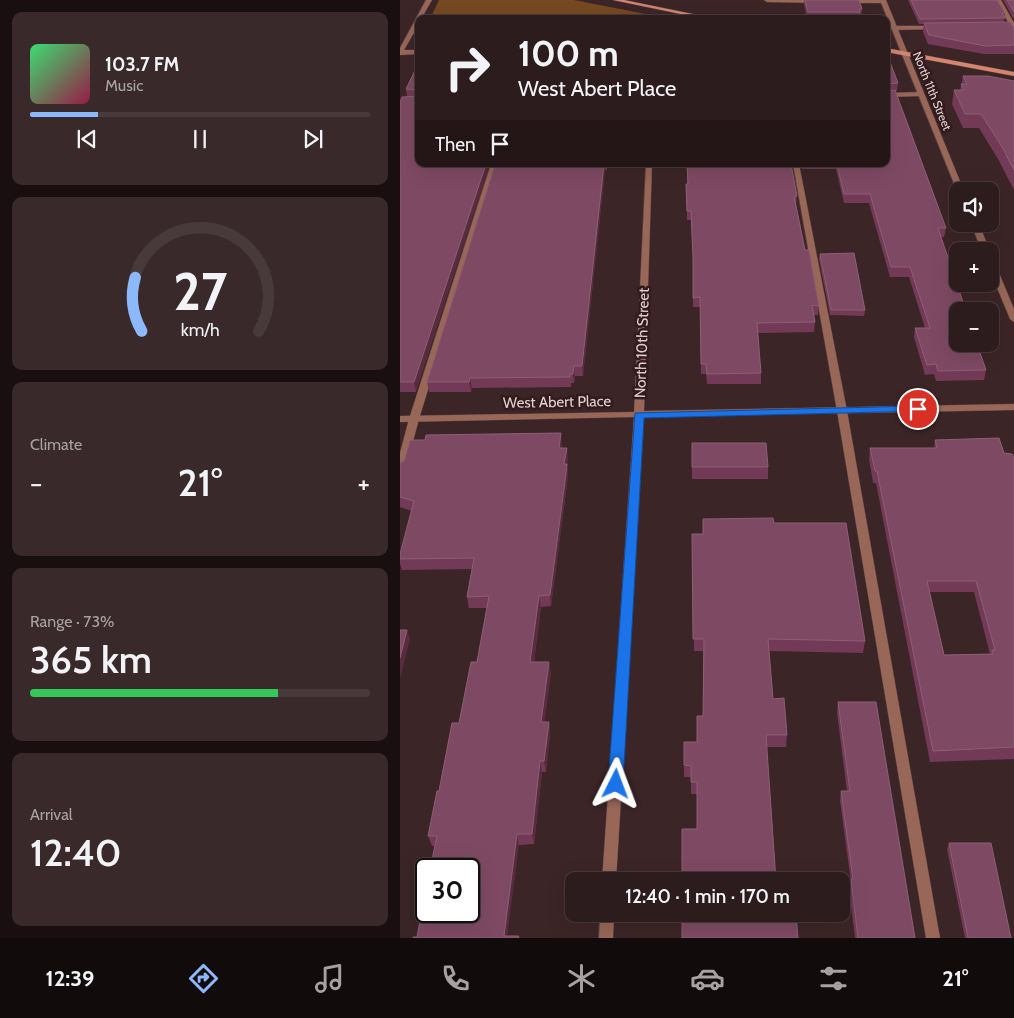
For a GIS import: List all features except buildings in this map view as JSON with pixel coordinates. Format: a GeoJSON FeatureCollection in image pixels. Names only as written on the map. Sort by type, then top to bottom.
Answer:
{"type":"FeatureCollection","features":[{"type":"Feature","properties":{"kind":"street"},"geometry":{"type":"LineString","coordinates":[[421,15],[429,0]]}},
{"type":"Feature","properties":{"kind":"street"},"geometry":{"type":"LineString","coordinates":[[616,0],[630,1],[696,15]]}},
{"type":"Feature","properties":{"kind":"street"},"geometry":{"type":"LineString","coordinates":[[767,0],[824,1]]}},
{"type":"Feature","properties":{"kind":"street"},"geometry":{"type":"LineString","coordinates":[[842,1],[883,0]]}},
{"type":"Feature","properties":{"kind":"street","name":"North 11th Street"},"geometry":{"type":"LineString","coordinates":[[883,0],[889,15]]}},
{"type":"Feature","properties":{"kind":"street"},"geometry":{"type":"LineString","coordinates":[[998,0],[1014,27],[1005,27]]}},
{"type":"Feature","properties":{"kind":"street","name":"North 11th Street"},"geometry":{"type":"LineString","coordinates":[[890,18],[957,182]]}},
{"type":"Feature","properties":{"kind":"street"},"geometry":{"type":"LineString","coordinates":[[400,53],[415,26]]}},
{"type":"Feature","properties":{"kind":"street"},"geometry":{"type":"LineString","coordinates":[[894,28],[941,28]]}},
{"type":"Feature","properties":{"kind":"street"},"geometry":{"type":"LineString","coordinates":[[890,51],[1014,74]]}},
{"type":"Feature","properties":{"kind":"street"},"geometry":{"type":"LineString","coordinates":[[400,53],[415,52]]}},
{"type":"Feature","properties":{"kind":"street"},"geometry":{"type":"LineString","coordinates":[[890,95],[921,94]]}},
{"type":"Feature","properties":{"kind":"street"},"geometry":{"type":"LineString","coordinates":[[400,471],[414,419],[493,167]]}},
{"type":"Feature","properties":{"kind":"street","name":"North 10th Street"},"geometry":{"type":"LineString","coordinates":[[610,872],[639,415],[649,167]]}},
{"type":"Feature","properties":{"kind":"street"},"geometry":{"type":"LineString","coordinates":[[797,167],[842,411],[933,938]]}},
{"type":"Feature","properties":{"kind":"street"},"geometry":{"type":"LineString","coordinates":[[999,283],[1014,319]]}},
{"type":"Feature","properties":{"kind":"street","name":"West Abert Place"},"geometry":{"type":"LineString","coordinates":[[400,419],[1014,407]]}},
{"type":"Feature","properties":{"kind":"street"},"geometry":{"type":"LineString","coordinates":[[606,938],[607,922]]}},
{"type":"Feature","properties":{"kind":"shaded area"},"geometry":{"type":"Polygon","coordinates":[[[439,0],[574,0],[651,15],[432,15],[439,0]]]}},
{"type":"Feature","properties":{"kind":"route"},"geometry":{"type":"LineString","coordinates":[[616,784],[639,415],[918,409]]}}]}
